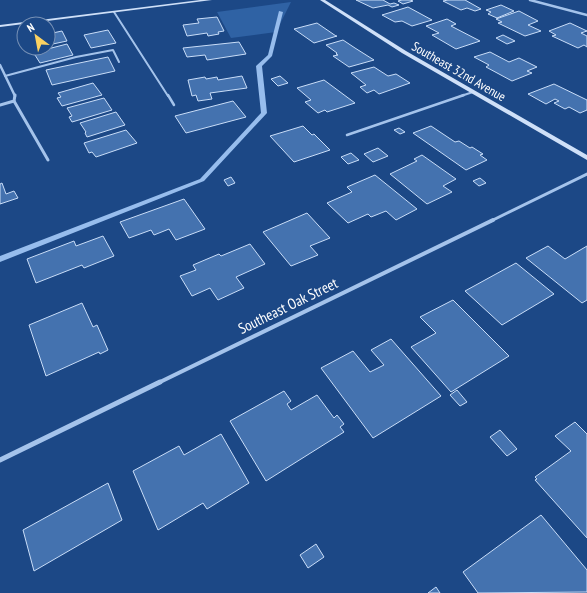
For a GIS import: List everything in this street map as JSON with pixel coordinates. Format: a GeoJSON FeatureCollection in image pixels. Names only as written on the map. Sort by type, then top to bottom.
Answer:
{"type":"FeatureCollection","features":[{"type":"Feature","properties":{"kind":"main road"},"geometry":{"type":"LineString","coordinates":[[0,26],[210,0]]}},
{"type":"Feature","properties":{"kind":"main road","name":"Southeast 32nd Avenue"},"geometry":{"type":"LineString","coordinates":[[322,0],[404,52],[587,158]]}},
{"type":"Feature","properties":{"kind":"street"},"geometry":{"type":"LineString","coordinates":[[530,0],[587,14]]}},
{"type":"Feature","properties":{"kind":"street"},"geometry":{"type":"LineString","coordinates":[[0,65],[15,96],[14,100],[48,160]]}},
{"type":"Feature","properties":{"kind":"street"},"geometry":{"type":"LineString","coordinates":[[0,105],[14,100]]}},
{"type":"Feature","properties":{"kind":"street","name":"Southeast Oak Street"},"geometry":{"type":"LineString","coordinates":[[0,460],[587,174]]}},
{"type":"Feature","properties":{"kind":"lane"},"geometry":{"type":"LineString","coordinates":[[114,12],[174,105]]}},
{"type":"Feature","properties":{"kind":"lane"},"geometry":{"type":"LineString","coordinates":[[5,76],[76,57],[113,50],[119,62]]}},
{"type":"Feature","properties":{"kind":"lane"},"geometry":{"type":"LineString","coordinates":[[347,135],[473,92]]}},
{"type":"Feature","properties":{"kind":"shaded area"},"geometry":{"type":"Polygon","coordinates":[[[291,2],[276,32],[231,38],[217,12],[291,2]]]}},
{"type":"Feature","properties":{"kind":"building"},"geometry":{"type":"Polygon","coordinates":[[[356,0],[383,0],[390,4],[394,3],[399,5],[392,7],[388,5],[373,8],[356,0]]]}},
{"type":"Feature","properties":{"kind":"building"},"geometry":{"type":"Polygon","coordinates":[[[465,0],[481,9],[475,11],[467,8],[461,10],[443,1],[465,0]]]}},
{"type":"Feature","properties":{"kind":"building"},"geometry":{"type":"Polygon","coordinates":[[[398,1],[413,1],[403,4],[398,1]]]}},
{"type":"Feature","properties":{"kind":"building"},"geometry":{"type":"Polygon","coordinates":[[[501,5],[514,11],[497,18],[488,14],[491,12],[486,10],[501,5]]]}},
{"type":"Feature","properties":{"kind":"building"},"geometry":{"type":"Polygon","coordinates":[[[408,7],[432,20],[412,26],[402,21],[395,22],[382,15],[408,7]]]}},
{"type":"Feature","properties":{"kind":"building"},"geometry":{"type":"Polygon","coordinates":[[[519,11],[538,21],[528,25],[541,31],[525,36],[498,23],[502,22],[496,19],[519,11]]]}},
{"type":"Feature","properties":{"kind":"building"},"geometry":{"type":"Polygon","coordinates":[[[217,17],[224,31],[218,32],[219,34],[208,36],[207,33],[187,36],[183,25],[199,23],[197,19],[217,17]]]}},
{"type":"Feature","properties":{"kind":"building"},"geometry":{"type":"Polygon","coordinates":[[[447,19],[456,24],[451,26],[480,41],[456,49],[432,35],[439,33],[426,26],[447,19]]]}},
{"type":"Feature","properties":{"kind":"building"},"geometry":{"type":"Polygon","coordinates":[[[317,23],[337,36],[314,43],[294,29],[317,23]]]}},
{"type":"Feature","properties":{"kind":"building"},"geometry":{"type":"Polygon","coordinates":[[[570,23],[587,31],[581,33],[587,36],[587,47],[584,45],[578,48],[552,36],[556,35],[549,31],[570,23]]]}},
{"type":"Feature","properties":{"kind":"building"},"geometry":{"type":"Polygon","coordinates":[[[108,30],[116,43],[91,48],[84,35],[108,30]]]}},
{"type":"Feature","properties":{"kind":"building"},"geometry":{"type":"Polygon","coordinates":[[[62,31],[67,41],[56,43],[56,32],[62,31]]]}},
{"type":"Feature","properties":{"kind":"building"},"geometry":{"type":"Polygon","coordinates":[[[503,35],[515,41],[507,44],[496,38],[503,35]]]}},
{"type":"Feature","properties":{"kind":"building"},"geometry":{"type":"Polygon","coordinates":[[[343,40],[374,60],[349,67],[333,56],[338,55],[326,45],[343,40]]]}},
{"type":"Feature","properties":{"kind":"building"},"geometry":{"type":"Polygon","coordinates":[[[239,42],[246,54],[207,60],[205,55],[187,57],[183,48],[239,42]]]}},
{"type":"Feature","properties":{"kind":"building"},"geometry":{"type":"Polygon","coordinates":[[[67,44],[73,55],[40,63],[36,56],[56,56],[56,47],[67,44]]]}},
{"type":"Feature","properties":{"kind":"building"},"geometry":{"type":"Polygon","coordinates":[[[490,52],[509,62],[519,58],[537,67],[527,71],[532,73],[512,81],[486,67],[489,65],[474,57],[490,52]]]}},
{"type":"Feature","properties":{"kind":"building"},"geometry":{"type":"Polygon","coordinates":[[[108,57],[115,71],[52,85],[46,70],[108,57]]]}},
{"type":"Feature","properties":{"kind":"building"},"geometry":{"type":"Polygon","coordinates":[[[374,67],[388,76],[396,74],[410,83],[379,94],[374,90],[367,93],[360,87],[366,85],[351,73],[374,67]]]}},
{"type":"Feature","properties":{"kind":"building"},"geometry":{"type":"Polygon","coordinates":[[[242,76],[247,88],[210,93],[212,99],[198,101],[196,95],[192,96],[188,80],[205,77],[206,79],[217,77],[218,80],[242,76]]]}},
{"type":"Feature","properties":{"kind":"building"},"geometry":{"type":"Polygon","coordinates":[[[280,76],[288,83],[278,86],[271,79],[280,76]]]}},
{"type":"Feature","properties":{"kind":"building"},"geometry":{"type":"Polygon","coordinates":[[[324,80],[355,103],[327,112],[325,110],[318,113],[305,102],[311,100],[297,88],[324,80]]]}},
{"type":"Feature","properties":{"kind":"building"},"geometry":{"type":"Polygon","coordinates":[[[93,83],[102,95],[62,106],[57,98],[61,97],[58,93],[93,83]]]}},
{"type":"Feature","properties":{"kind":"building"},"geometry":{"type":"Polygon","coordinates":[[[554,84],[587,100],[587,110],[580,113],[569,107],[565,109],[554,103],[559,101],[555,99],[546,104],[528,94],[554,84]]]}},
{"type":"Feature","properties":{"kind":"building"},"geometry":{"type":"Polygon","coordinates":[[[104,98],[112,110],[72,122],[69,117],[72,116],[67,108],[104,98]]]}},
{"type":"Feature","properties":{"kind":"building"},"geometry":{"type":"Polygon","coordinates":[[[233,101],[246,117],[186,133],[175,116],[233,101]]]}},
{"type":"Feature","properties":{"kind":"building"},"geometry":{"type":"Polygon","coordinates":[[[116,112],[125,125],[87,137],[86,132],[80,123],[116,112]]]}},
{"type":"Feature","properties":{"kind":"building"},"geometry":{"type":"Polygon","coordinates":[[[303,126],[312,135],[314,134],[330,150],[294,162],[270,136],[303,126]]]}},
{"type":"Feature","properties":{"kind":"building"},"geometry":{"type":"Polygon","coordinates":[[[431,126],[455,142],[459,141],[470,148],[472,147],[483,154],[480,155],[487,160],[466,170],[413,133],[431,126]]]}},
{"type":"Feature","properties":{"kind":"building"},"geometry":{"type":"Polygon","coordinates":[[[399,128],[405,132],[400,134],[394,130],[399,128]]]}},
{"type":"Feature","properties":{"kind":"building"},"geometry":{"type":"Polygon","coordinates":[[[126,130],[137,143],[96,157],[92,152],[89,153],[84,143],[126,130]]]}},
{"type":"Feature","properties":{"kind":"building"},"geometry":{"type":"Polygon","coordinates":[[[378,148],[388,156],[373,162],[364,154],[378,148]]]}},
{"type":"Feature","properties":{"kind":"building"},"geometry":{"type":"Polygon","coordinates":[[[351,153],[359,160],[348,164],[341,157],[351,153]]]}},
{"type":"Feature","properties":{"kind":"building"},"geometry":{"type":"Polygon","coordinates":[[[422,155],[456,179],[443,186],[452,192],[427,204],[390,174],[417,161],[414,159],[422,155]]]}},
{"type":"Feature","properties":{"kind":"building"},"geometry":{"type":"Polygon","coordinates":[[[375,175],[417,209],[396,220],[386,211],[371,217],[368,214],[348,223],[327,203],[352,192],[347,187],[375,175]]]}},
{"type":"Feature","properties":{"kind":"building"},"geometry":{"type":"Polygon","coordinates":[[[231,177],[235,183],[228,186],[224,180],[231,177]]]}},
{"type":"Feature","properties":{"kind":"building"},"geometry":{"type":"Polygon","coordinates":[[[480,178],[486,183],[479,186],[473,181],[480,178]]]}},
{"type":"Feature","properties":{"kind":"building"},"geometry":{"type":"Polygon","coordinates":[[[2,183],[6,194],[14,191],[18,198],[0,204],[0,184],[2,183]]]}},
{"type":"Feature","properties":{"kind":"building"},"geometry":{"type":"Polygon","coordinates":[[[184,199],[205,229],[176,240],[169,229],[154,235],[151,230],[129,238],[120,222],[184,199]]]}},
{"type":"Feature","properties":{"kind":"building"},"geometry":{"type":"Polygon","coordinates":[[[307,213],[330,238],[310,246],[318,255],[291,266],[263,232],[307,213]]]}},
{"type":"Feature","properties":{"kind":"building"},"geometry":{"type":"Polygon","coordinates":[[[103,236],[114,256],[84,268],[82,265],[36,283],[27,259],[74,241],[76,246],[103,236]]]}},
{"type":"Feature","properties":{"kind":"building"},"geometry":{"type":"Polygon","coordinates":[[[250,244],[265,264],[236,277],[244,288],[218,300],[210,288],[192,296],[180,276],[196,270],[193,265],[219,254],[221,256],[250,244]]]}},
{"type":"Feature","properties":{"kind":"building"},"geometry":{"type":"Polygon","coordinates":[[[548,246],[565,259],[587,246],[587,300],[582,303],[526,258],[548,246]]]}},
{"type":"Feature","properties":{"kind":"building"},"geometry":{"type":"Polygon","coordinates":[[[516,263],[554,294],[502,325],[465,291],[516,263]]]}},
{"type":"Feature","properties":{"kind":"building"},"geometry":{"type":"Polygon","coordinates":[[[453,300],[509,356],[451,392],[411,347],[436,333],[420,317],[453,300]]]}},
{"type":"Feature","properties":{"kind":"building"},"geometry":{"type":"Polygon","coordinates":[[[82,303],[93,327],[97,325],[108,350],[100,354],[99,352],[46,376],[29,325],[82,303]]]}},
{"type":"Feature","properties":{"kind":"building"},"geometry":{"type":"Polygon","coordinates":[[[391,339],[441,396],[373,438],[321,368],[353,351],[370,372],[384,365],[371,350],[391,339]]]}},
{"type":"Feature","properties":{"kind":"building"},"geometry":{"type":"Polygon","coordinates":[[[457,390],[467,402],[460,406],[450,395],[457,390]]]}},
{"type":"Feature","properties":{"kind":"building"},"geometry":{"type":"Polygon","coordinates":[[[284,391],[291,401],[287,404],[291,410],[317,395],[334,418],[337,415],[344,424],[340,427],[344,432],[266,481],[230,421],[284,391]]]}},
{"type":"Feature","properties":{"kind":"building"},"geometry":{"type":"Polygon","coordinates":[[[575,422],[587,434],[587,538],[535,480],[537,479],[535,477],[571,451],[555,436],[575,422]]]}},
{"type":"Feature","properties":{"kind":"building"},"geometry":{"type":"Polygon","coordinates":[[[500,430],[517,449],[507,456],[490,437],[500,430]]]}},
{"type":"Feature","properties":{"kind":"building"},"geometry":{"type":"Polygon","coordinates":[[[221,434],[249,483],[207,509],[203,503],[158,530],[133,471],[179,446],[184,455],[221,434]]]}},
{"type":"Feature","properties":{"kind":"building"},"geometry":{"type":"Polygon","coordinates":[[[108,483],[122,520],[34,571],[23,530],[108,483]]]}},
{"type":"Feature","properties":{"kind":"building"},"geometry":{"type":"Polygon","coordinates":[[[541,515],[587,570],[587,592],[478,593],[463,572],[541,515]]]}},
{"type":"Feature","properties":{"kind":"building"},"geometry":{"type":"Polygon","coordinates":[[[316,544],[324,557],[308,568],[300,555],[316,544]]]}},
{"type":"Feature","properties":{"kind":"building"},"geometry":{"type":"Polygon","coordinates":[[[436,587],[440,593],[428,593],[436,587]]]}},
{"type":"Feature","properties":{"kind":"waterway"},"geometry":{"type":"LineString","coordinates":[[0,259],[202,180],[264,113],[259,66],[270,56],[281,12]]}}]}
